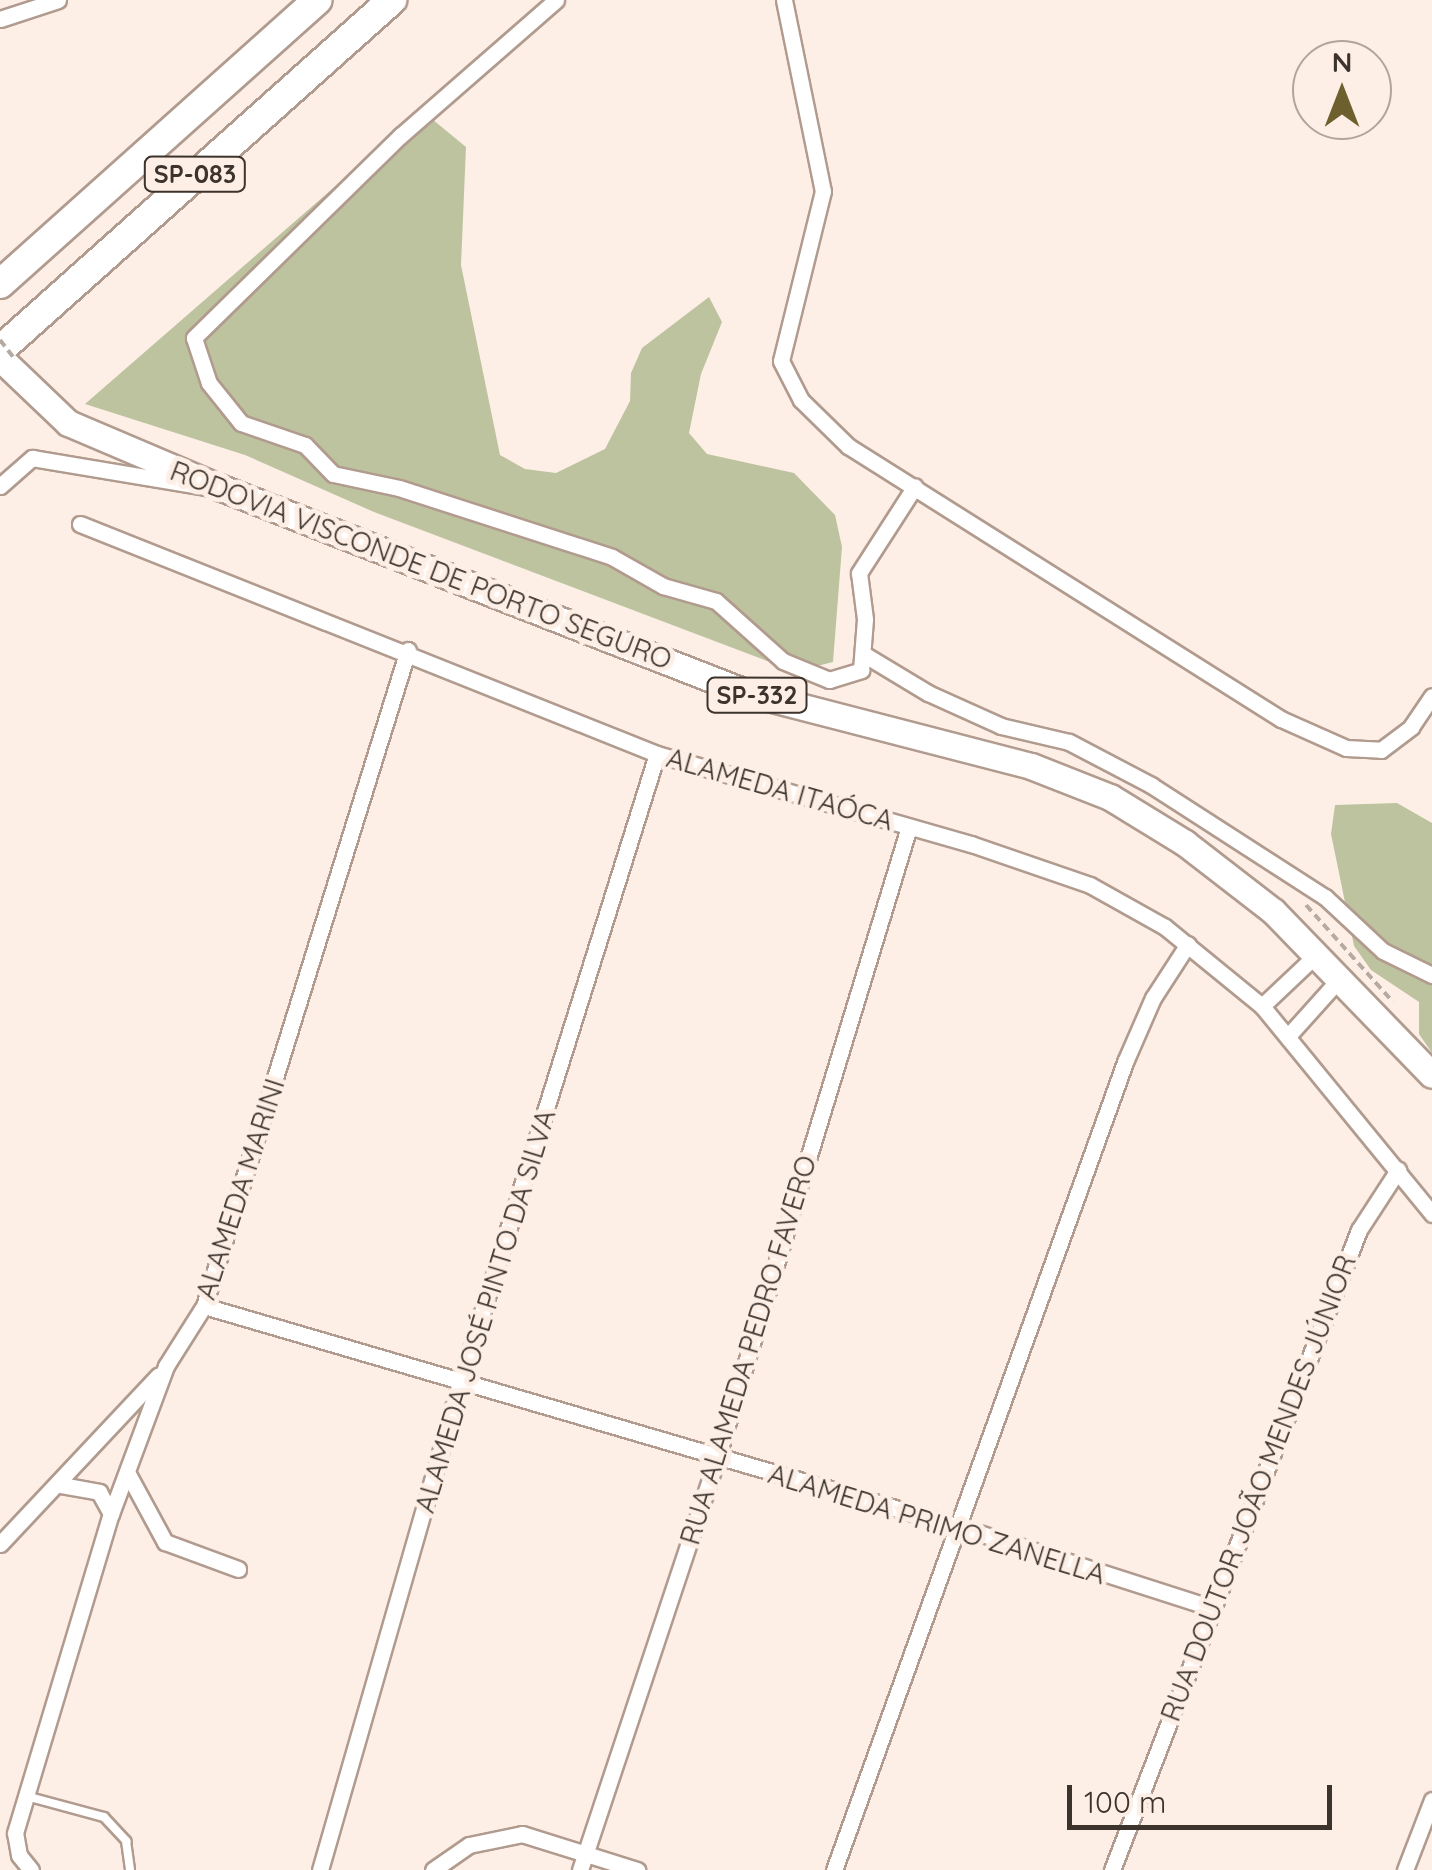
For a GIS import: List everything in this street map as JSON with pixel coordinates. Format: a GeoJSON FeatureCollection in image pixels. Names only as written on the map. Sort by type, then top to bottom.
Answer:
{"type":"FeatureCollection","features":[{"type":"Feature","properties":{"kind":"highway","name":"SP-083"},"geometry":{"type":"LineString","coordinates":[[0,284],[318,0]]}},
{"type":"Feature","properties":{"kind":"highway","name":"SP-083"},"geometry":{"type":"LineString","coordinates":[[5,356],[392,0]]}},
{"type":"Feature","properties":{"kind":"main road","name":"RODOVIA VISCONDE DE PORTO SEGURO"},"geometry":{"type":"LineString","coordinates":[[5,356],[26,387],[68,423],[219,487],[745,692],[1073,780],[1185,843],[1342,976],[1432,1076]]}},
{"type":"Feature","properties":{"kind":"street"},"geometry":{"type":"LineString","coordinates":[[0,19],[58,0]]}},
{"type":"Feature","properties":{"kind":"street"},"geometry":{"type":"LineString","coordinates":[[556,0],[402,134],[194,338],[209,383],[241,422],[305,445],[334,474],[502,520],[612,558],[663,586],[716,601],[795,667],[828,680],[861,670],[865,655],[859,573],[914,486]]}},
{"type":"Feature","properties":{"kind":"street"},"geometry":{"type":"LineString","coordinates":[[784,0],[824,191],[781,361],[801,400],[848,446],[1281,719],[1346,748],[1382,750],[1411,727],[1432,696]]}},
{"type":"Feature","properties":{"kind":"street"},"geometry":{"type":"LineString","coordinates":[[0,486],[32,458],[178,488],[219,487]]}},
{"type":"Feature","properties":{"kind":"street","name":"ALAMEDA ITAÓCA"},"geometry":{"type":"LineString","coordinates":[[80,524],[408,650],[657,754],[909,827],[1090,885],[1188,944],[1262,1006],[1289,1034],[1432,1214]]}},
{"type":"Feature","properties":{"kind":"street","name":"ALAMEDA MARINI"},"geometry":{"type":"LineString","coordinates":[[32,1870],[18,1855],[15,1833],[111,1514],[166,1366],[204,1306],[408,650]]}},
{"type":"Feature","properties":{"kind":"street"},"geometry":{"type":"LineString","coordinates":[[865,655],[928,693],[1001,726],[1069,742],[1151,785],[1326,897],[1383,950],[1432,975]]}},
{"type":"Feature","properties":{"kind":"street","name":"ALAMEDA JOSÉ PINTO DA SILVA"},"geometry":{"type":"LineString","coordinates":[[320,1870],[460,1382],[657,754]]}},
{"type":"Feature","properties":{"kind":"street","name":"RUA ALAMEDA PEDRO FAVERO"},"geometry":{"type":"LineString","coordinates":[[580,1870],[717,1458],[909,827]]}},
{"type":"Feature","properties":{"kind":"street"},"geometry":{"type":"LineString","coordinates":[[834,1870],[1124,1062],[1153,998],[1188,944]]}},
{"type":"Feature","properties":{"kind":"street"},"geometry":{"type":"LineString","coordinates":[[1262,1006],[1318,954]]}},
{"type":"Feature","properties":{"kind":"street"},"geometry":{"type":"LineString","coordinates":[[1289,1034],[1342,976]]}},
{"type":"Feature","properties":{"kind":"street","name":"RUA DOUTOR JOÃO MENDES JÚNIOR"},"geometry":{"type":"LineString","coordinates":[[1114,1870],[1209,1607],[1359,1230],[1398,1170]]}},
{"type":"Feature","properties":{"kind":"street","name":"ALAMEDA PRIMO ZANELLA"},"geometry":{"type":"LineString","coordinates":[[204,1306],[960,1527],[1209,1607]]}},
{"type":"Feature","properties":{"kind":"street"},"geometry":{"type":"LineString","coordinates":[[0,1544],[60,1485],[166,1366]]}},
{"type":"Feature","properties":{"kind":"street"},"geometry":{"type":"LineString","coordinates":[[127,1472],[165,1542],[238,1569]]}},
{"type":"Feature","properties":{"kind":"street"},"geometry":{"type":"LineString","coordinates":[[60,1485],[99,1492],[111,1514]]}},
{"type":"Feature","properties":{"kind":"street"},"geometry":{"type":"LineString","coordinates":[[1406,1870],[1432,1800]]}},
{"type":"Feature","properties":{"kind":"street"},"geometry":{"type":"LineString","coordinates":[[432,1870],[493,1837],[522,1834],[638,1870]]}},
{"type":"Feature","properties":{"kind":"lane"},"geometry":{"type":"LineString","coordinates":[[26,1796],[118,1826],[130,1870]]}},
{"type":"Feature","properties":{"kind":"path"},"geometry":{"type":"LineString","coordinates":[[0,340],[5,356]]}},
{"type":"Feature","properties":{"kind":"green space"},"geometry":{"type":"Polygon","coordinates":[[[432,119],[466,147],[461,265],[500,455],[525,469],[556,473],[605,449],[630,401],[631,373],[642,348],[709,297],[722,322],[701,374],[689,433],[707,454],[794,473],[835,515],[842,547],[833,662],[805,669],[767,661],[374,512],[245,455],[85,404],[354,170],[432,119]]]}},
{"type":"Feature","properties":{"kind":"green space"},"geometry":{"type":"Polygon","coordinates":[[[1397,803],[1432,823],[1432,1053],[1419,1034],[1419,1002],[1371,970],[1354,946],[1331,834],[1335,805],[1397,803]]]}}]}
